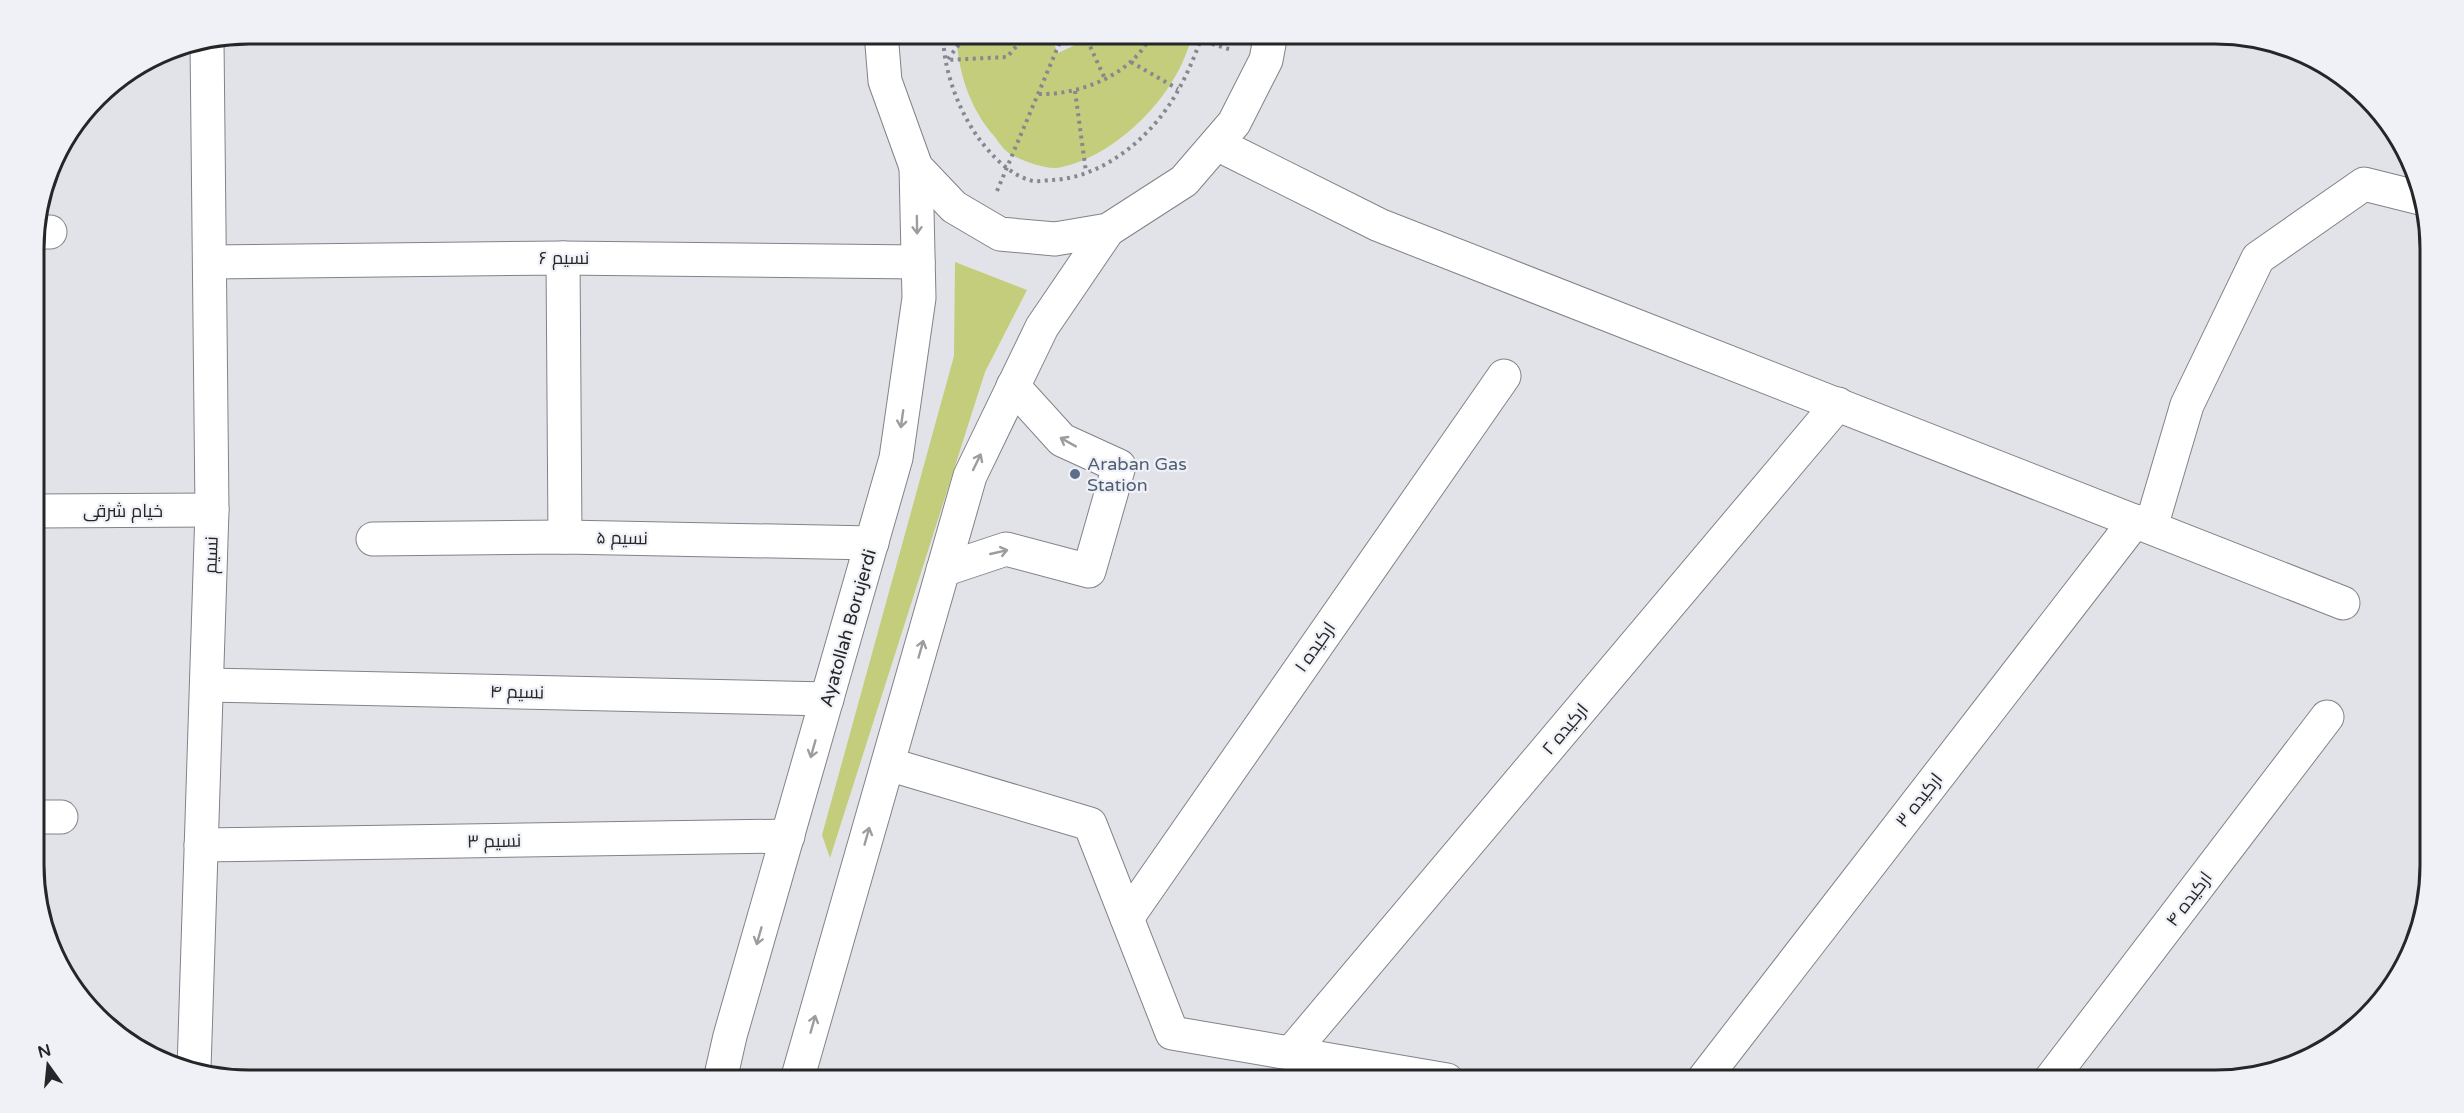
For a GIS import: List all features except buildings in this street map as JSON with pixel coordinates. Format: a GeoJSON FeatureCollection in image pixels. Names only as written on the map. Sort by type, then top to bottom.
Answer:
{"type":"FeatureCollection","features":[{"type":"Feature","properties":{"kind":"street"},"geometry":{"type":"LineString","coordinates":[[882,44],[885,81],[916,167],[954,207],[1000,234],[1055,239],[1108,230]]}},
{"type":"Feature","properties":{"kind":"street"},"geometry":{"type":"LineString","coordinates":[[800,1070],[970,476],[1042,327],[1108,230],[1184,181],[1217,144],[1234,123],[1266,60],[1269,44]]}},
{"type":"Feature","properties":{"kind":"street","name":"نسیم"},"geometry":{"type":"LineString","coordinates":[[194,1062],[212,510],[207,48]]}},
{"type":"Feature","properties":{"kind":"street"},"geometry":{"type":"LineString","coordinates":[[1217,144],[1379,225],[2343,603]]}},
{"type":"Feature","properties":{"kind":"street","name":"Ayatollah Borujerdi"},"geometry":{"type":"LineString","coordinates":[[722,1070],[730,1036],[896,458],[919,298],[916,167]]}},
{"type":"Feature","properties":{"kind":"street"},"geometry":{"type":"LineString","coordinates":[[2143,524],[2187,405],[2258,258],[2364,184],[2414,197]]}},
{"type":"Feature","properties":{"kind":"street"},"geometry":{"type":"LineString","coordinates":[[563,258],[566,537]]}},
{"type":"Feature","properties":{"kind":"street","name":"نسیم ۶"},"geometry":{"type":"LineString","coordinates":[[210,262],[563,258],[918,262]]}},
{"type":"Feature","properties":{"kind":"street","name":"ارکیده ۱"},"geometry":{"type":"LineString","coordinates":[[1126,918],[1504,376]]}},
{"type":"Feature","properties":{"kind":"street"},"geometry":{"type":"LineString","coordinates":[[944,570],[1006,549],[1089,571],[1119,466],[1062,440],[1013,386]]}},
{"type":"Feature","properties":{"kind":"street","name":"ارکیده ۲"},"geometry":{"type":"LineString","coordinates":[[1291,1053],[1838,404]]}},
{"type":"Feature","properties":{"kind":"street","name":"خیام شرقی"},"geometry":{"type":"LineString","coordinates":[[44,511],[212,510]]}},
{"type":"Feature","properties":{"kind":"street","name":"ارکیده ۳"},"geometry":{"type":"LineString","coordinates":[[1711,1069],[2143,524]]}},
{"type":"Feature","properties":{"kind":"street","name":"نسیم ۵"},"geometry":{"type":"LineString","coordinates":[[373,539],[566,537],[872,543]]}},
{"type":"Feature","properties":{"kind":"street","name":"نسیم ۴"},"geometry":{"type":"LineString","coordinates":[[207,685],[827,699]]}},
{"type":"Feature","properties":{"kind":"street","name":"ارکیده ۴"},"geometry":{"type":"LineString","coordinates":[[2058,1069],[2327,717]]}},
{"type":"Feature","properties":{"kind":"street"},"geometry":{"type":"LineString","coordinates":[[888,764],[1090,824],[1172,1033],[1386,1069]]}},
{"type":"Feature","properties":{"kind":"street","name":"نسیم ۳"},"geometry":{"type":"LineString","coordinates":[[201,845],[788,836]]}},
{"type":"Feature","properties":{"kind":"path"},"geometry":{"type":"LineString","coordinates":[[945,44],[951,82],[966,120],[990,153],[1008,168],[1034,181],[1065,179],[1086,172],[1100,167],[1129,148],[1153,125],[1178,89],[1192,64],[1199,44]]}},
{"type":"Feature","properties":{"kind":"path"},"geometry":{"type":"LineString","coordinates":[[947,60],[959,44]]}},
{"type":"Feature","properties":{"kind":"path"},"geometry":{"type":"LineString","coordinates":[[947,60],[1007,57],[1018,44]]}},
{"type":"Feature","properties":{"kind":"path"},"geometry":{"type":"LineString","coordinates":[[1008,168],[1059,44]]}},
{"type":"Feature","properties":{"kind":"path"},"geometry":{"type":"LineString","coordinates":[[1089,44],[1105,79]]}},
{"type":"Feature","properties":{"kind":"path"},"geometry":{"type":"LineString","coordinates":[[1039,94],[1075,91],[1105,79],[1131,62],[1146,44]]}},
{"type":"Feature","properties":{"kind":"path"},"geometry":{"type":"LineString","coordinates":[[1131,62],[1178,89]]}},
{"type":"Feature","properties":{"kind":"path"},"geometry":{"type":"LineString","coordinates":[[1075,91],[1086,172]]}},
{"type":"Feature","properties":{"kind":"green space"},"geometry":{"type":"Polygon","coordinates":[[[957,44],[1054,44],[1058,53],[1077,44],[1190,44],[1184,60],[1167,90],[1128,132],[1096,154],[1079,162],[1056,168],[1022,160],[1010,154],[1002,146],[978,114],[966,88],[957,44]]]}},
{"type":"Feature","properties":{"kind":"green space"},"geometry":{"type":"Polygon","coordinates":[[[955,262],[1027,290],[985,372],[830,858],[822,835],[954,356],[955,262]]]}},
{"type":"Feature","properties":{"kind":"place","name":"Araban Gas Station"},"geometry":{"type":"Point","coordinates":[1075,474]}}]}
